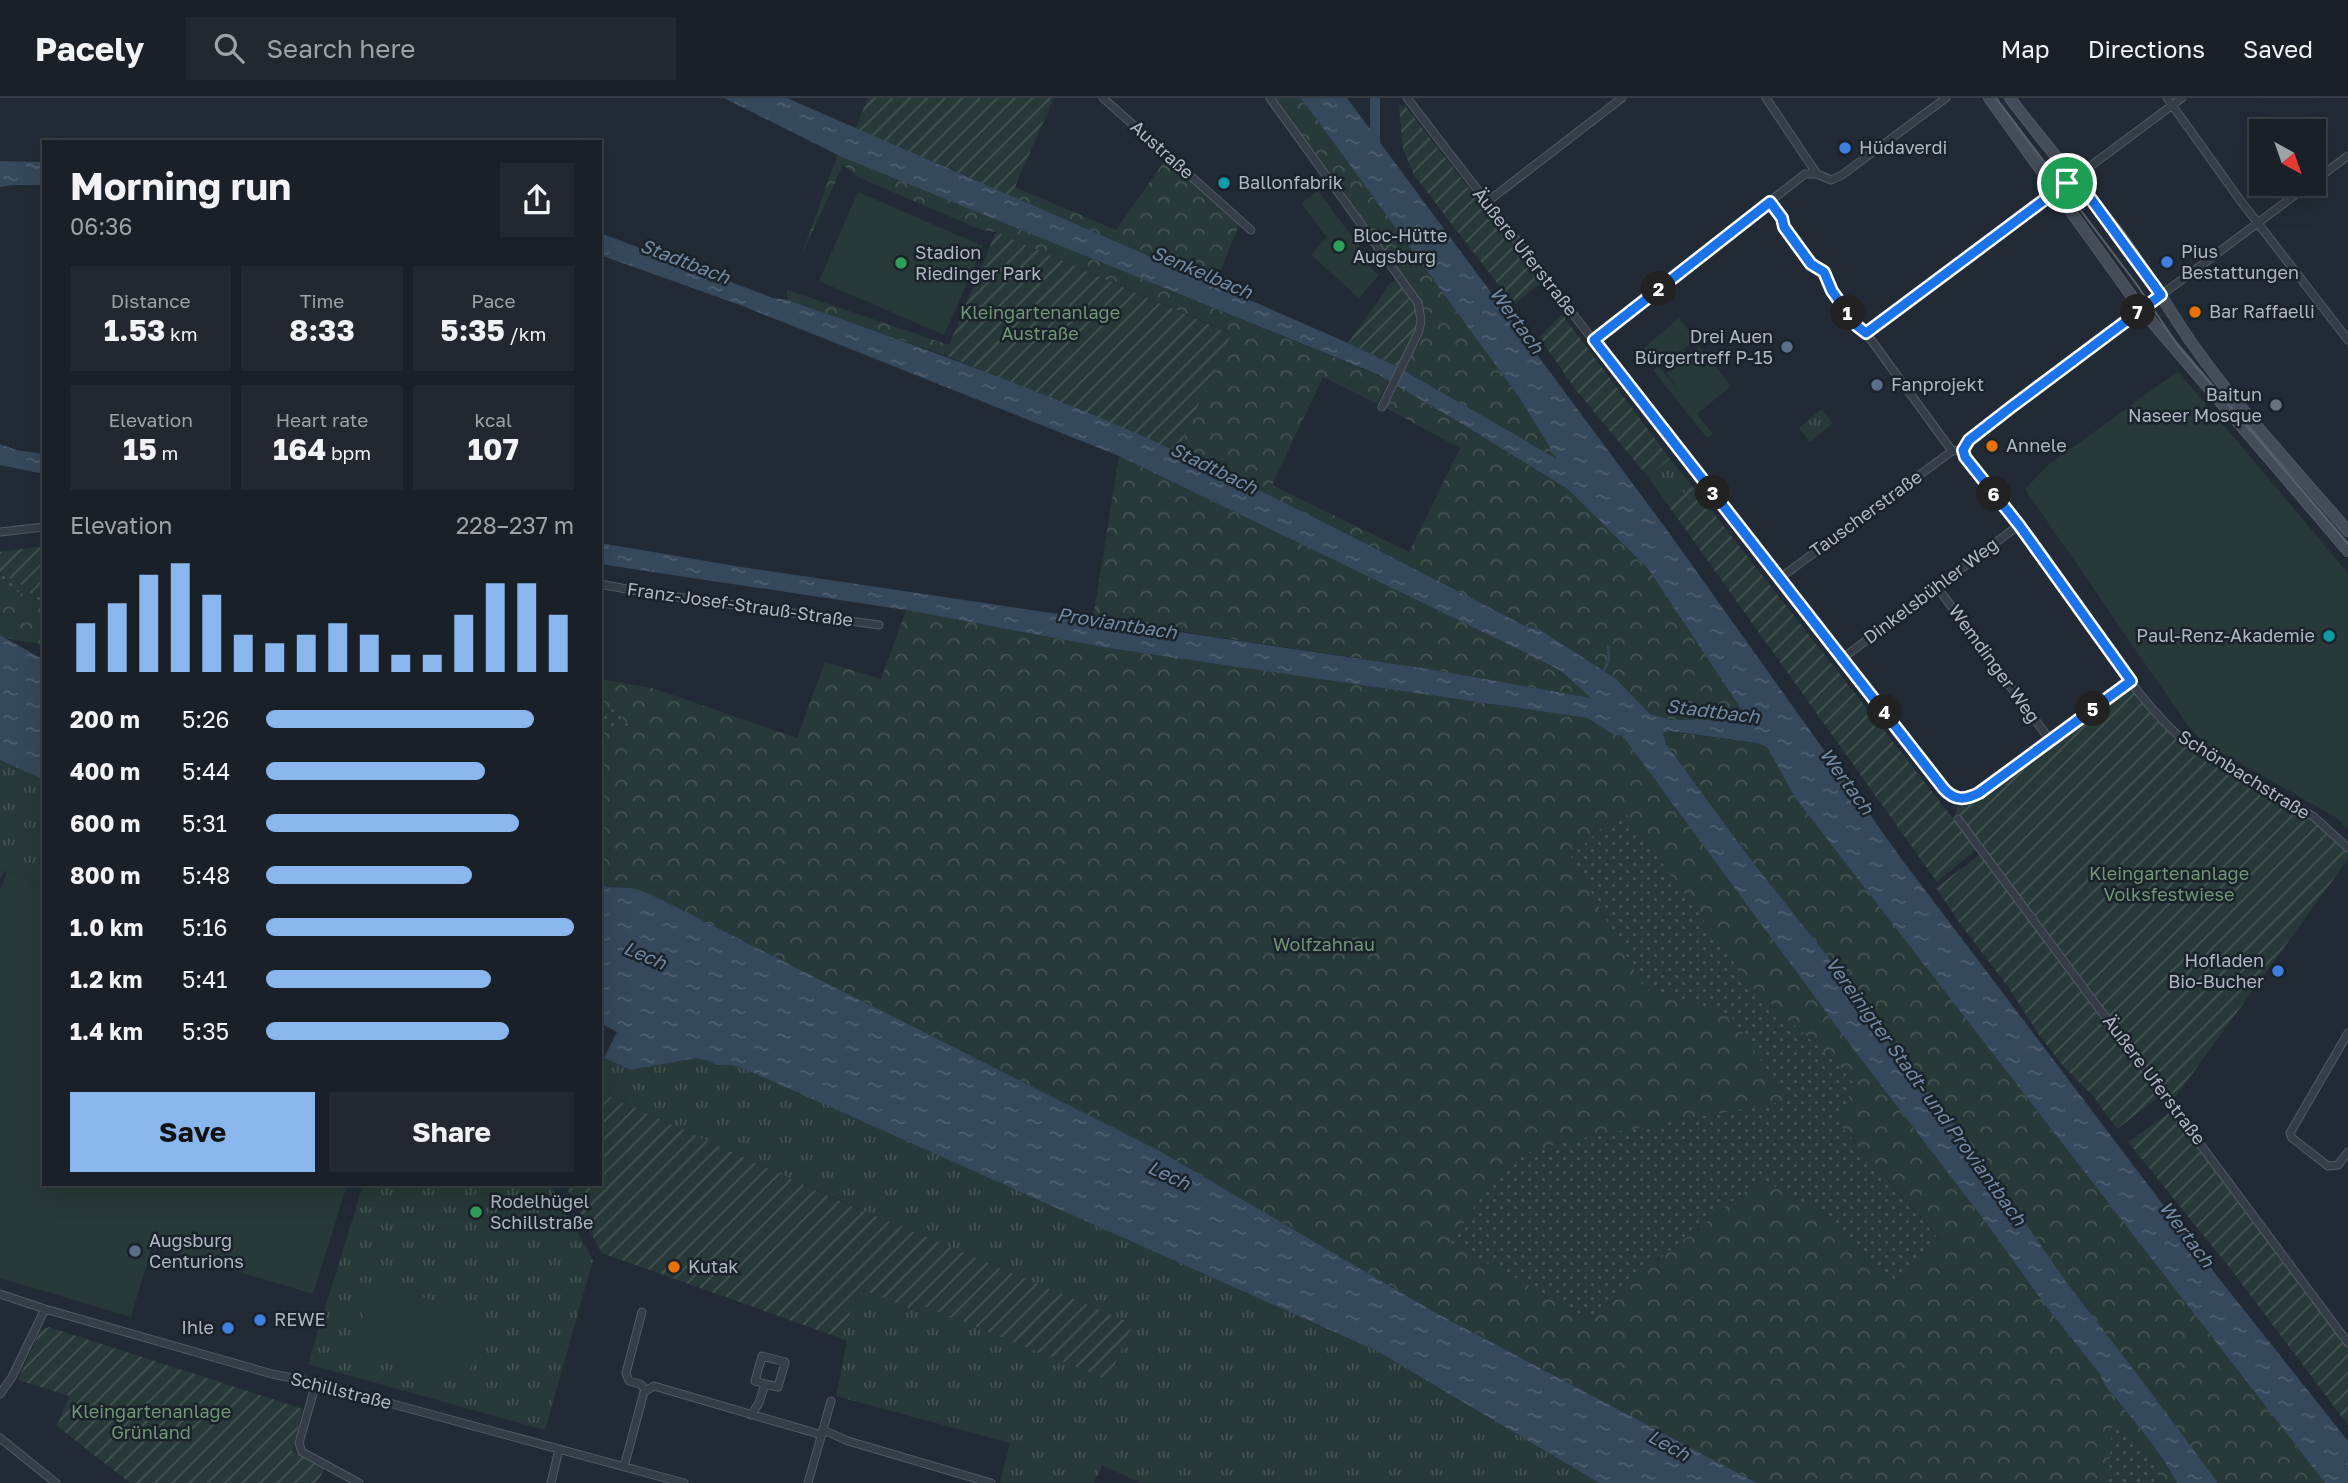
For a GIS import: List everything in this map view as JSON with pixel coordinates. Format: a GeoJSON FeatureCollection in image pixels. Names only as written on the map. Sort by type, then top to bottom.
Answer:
{"type":"FeatureCollection","features":[{"type":"Feature","properties":{"kind":"main road"},"geometry":{"type":"LineString","coordinates":[[1989,98],[2141,309],[2348,551]]}},
{"type":"Feature","properties":{"kind":"main road"},"geometry":{"type":"LineString","coordinates":[[2010,98],[2045,144],[2075,177],[2221,381],[2348,531]]}},
{"type":"Feature","properties":{"kind":"street","name":"Austraße"},"geometry":{"type":"LineString","coordinates":[[1104,98],[1251,230]]}},
{"type":"Feature","properties":{"kind":"street"},"geometry":{"type":"LineString","coordinates":[[1270,98],[1418,303],[1421,320],[1408,355],[1382,407]]}},
{"type":"Feature","properties":{"kind":"street","name":"Äußere Uferstraße"},"geometry":{"type":"LineString","coordinates":[[1407,98],[1950,795],[1962,799],[1979,793],[2050,740]]}},
{"type":"Feature","properties":{"kind":"street"},"geometry":{"type":"LineString","coordinates":[[1487,202],[1622,98]]}},
{"type":"Feature","properties":{"kind":"street"},"geometry":{"type":"LineString","coordinates":[[1766,98],[1817,174]]}},
{"type":"Feature","properties":{"kind":"street"},"geometry":{"type":"LineString","coordinates":[[1594,340],[1805,174],[1817,174],[1831,180],[1842,175],[1946,98]]}},
{"type":"Feature","properties":{"kind":"street"},"geometry":{"type":"LineString","coordinates":[[2167,98],[2348,340]]}},
{"type":"Feature","properties":{"kind":"street"},"geometry":{"type":"LineString","coordinates":[[1866,333],[2182,98]]}},
{"type":"Feature","properties":{"kind":"street"},"geometry":{"type":"LineString","coordinates":[[2326,172],[2348,156]]}},
{"type":"Feature","properties":{"kind":"street"},"geometry":{"type":"LineString","coordinates":[[1770,202],[1782,218],[1784,227],[1811,264],[1824,272],[1832,291],[1857,326],[1866,333],[1952,451],[1963,450],[1969,440],[2294,196]]}},
{"type":"Feature","properties":{"kind":"street","name":"Schönbachstraße"},"geometry":{"type":"LineString","coordinates":[[1963,450],[1965,457],[2019,525],[2131,681],[2176,734],[2314,817],[2348,848]]}},
{"type":"Feature","properties":{"kind":"street","name":"Tauscherstraße"},"geometry":{"type":"LineString","coordinates":[[1780,578],[1952,451]]}},
{"type":"Feature","properties":{"kind":"street","name":"Dinkelsbühler Weg"},"geometry":{"type":"LineString","coordinates":[[1843,658],[2019,525]]}},
{"type":"Feature","properties":{"kind":"street"},"geometry":{"type":"LineString","coordinates":[[0,532],[42,527]]}},
{"type":"Feature","properties":{"kind":"street","name":"Franz-Josef-Strauß-Straße"},"geometry":{"type":"LineString","coordinates":[[602,584],[879,625]]}},
{"type":"Feature","properties":{"kind":"street","name":"Wemdinger Weg"},"geometry":{"type":"LineString","coordinates":[[1937,587],[2050,740]]}},
{"type":"Feature","properties":{"kind":"street"},"geometry":{"type":"LineString","coordinates":[[2050,740],[2131,681]]}},
{"type":"Feature","properties":{"kind":"street","name":"Äußere Uferstraße"},"geometry":{"type":"LineString","coordinates":[[1958,819],[2348,1343]]}},
{"type":"Feature","properties":{"kind":"street"},"geometry":{"type":"LineString","coordinates":[[2348,1032],[2290,1133],[2292,1138],[2328,1166],[2338,1165],[2348,1152]]}},
{"type":"Feature","properties":{"kind":"street","name":"Schillstraße"},"geometry":{"type":"LineString","coordinates":[[0,1294],[45,1310],[272,1374],[316,1383],[684,1483]]}},
{"type":"Feature","properties":{"kind":"street"},"geometry":{"type":"LineString","coordinates":[[0,1394],[12,1377],[45,1310]]}},
{"type":"Feature","properties":{"kind":"street"},"geometry":{"type":"LineString","coordinates":[[642,1312],[626,1373],[629,1381],[640,1384],[646,1390]]}},
{"type":"Feature","properties":{"kind":"street"},"geometry":{"type":"LineString","coordinates":[[762,1356],[785,1363],[778,1387],[764,1386],[755,1381],[762,1356]]}},
{"type":"Feature","properties":{"kind":"street"},"geometry":{"type":"LineString","coordinates":[[316,1383],[299,1448],[359,1483]]}},
{"type":"Feature","properties":{"kind":"street"},"geometry":{"type":"LineString","coordinates":[[624,1467],[646,1390],[654,1386],[991,1483]]}},
{"type":"Feature","properties":{"kind":"street"},"geometry":{"type":"LineString","coordinates":[[751,1415],[759,1403],[764,1386]]}},
{"type":"Feature","properties":{"kind":"street"},"geometry":{"type":"LineString","coordinates":[[808,1483],[831,1401]]}},
{"type":"Feature","properties":{"kind":"street"},"geometry":{"type":"LineString","coordinates":[[0,1438],[56,1483]]}},
{"type":"Feature","properties":{"kind":"street"},"geometry":{"type":"LineString","coordinates":[[551,1483],[559,1449]]}},
{"type":"Feature","properties":{"kind":"green space"},"geometry":{"type":"Polygon","coordinates":[[[868,98],[1054,98],[1011,196],[855,129],[868,98]]]}},
{"type":"Feature","properties":{"kind":"green space"},"geometry":{"type":"Polygon","coordinates":[[[1274,98],[1301,98],[1521,400],[1558,460],[1405,371],[1426,321],[1421,301],[1274,98]]]}},
{"type":"Feature","properties":{"kind":"green space"},"geometry":{"type":"Polygon","coordinates":[[[1399,106],[1405,106],[1542,282],[1514,305],[1414,175],[1403,149],[1399,106]]]}},
{"type":"Feature","properties":{"kind":"green space"},"geometry":{"type":"Polygon","coordinates":[[[838,154],[1389,380],[1377,404],[1323,377],[1272,485],[1409,552],[1460,448],[1386,408],[1398,386],[1569,490],[1649,570],[1748,718],[1672,720],[1650,714],[1615,678],[1540,630],[1525,626],[1177,452],[1230,333],[996,232],[979,229],[858,177],[843,165],[800,259],[838,154]]]}},
{"type":"Feature","properties":{"kind":"green space"},"geometry":{"type":"Polygon","coordinates":[[[1166,159],[1239,225],[1215,285],[1011,196],[1015,187],[1116,230],[1166,159]]]}},
{"type":"Feature","properties":{"kind":"green space","name":"Bloc-Hütte Augsburg"},"geometry":{"type":"Polygon","coordinates":[[[1318,191],[1365,254],[1361,259],[1379,275],[1359,298],[1311,255],[1327,237],[1301,203],[1318,191]]]}},
{"type":"Feature","properties":{"kind":"green space","name":"Stadion Riedinger Park"},"geometry":{"type":"Polygon","coordinates":[[[858,192],[983,246],[944,335],[819,281],[858,192]]]}},
{"type":"Feature","properties":{"kind":"green space","name":"Kleingartenanlage Austraße"},"geometry":{"type":"Polygon","coordinates":[[[996,232],[1231,334],[1177,452],[945,355],[996,232]]]}},
{"type":"Feature","properties":{"kind":"green space"},"geometry":{"type":"Polygon","coordinates":[[[1400,277],[1412,294],[1421,320],[1401,368],[1348,343],[1389,285],[1400,277]]]}},
{"type":"Feature","properties":{"kind":"green space"},"geometry":{"type":"Polygon","coordinates":[[[787,290],[949,345],[944,355],[787,300],[787,290]]]}},
{"type":"Feature","properties":{"kind":"green space"},"geometry":{"type":"Polygon","coordinates":[[[1562,314],[1670,459],[1648,477],[1576,390],[1539,337],[1562,314]]]}},
{"type":"Feature","properties":{"kind":"green space"},"geometry":{"type":"Polygon","coordinates":[[[1679,318],[1696,340],[1684,349],[1687,355],[1699,346],[1731,386],[1697,414],[1713,434],[1707,438],[1653,370],[1659,366],[1683,396],[1666,373],[1681,360],[1676,355],[1665,364],[1655,352],[1645,360],[1639,352],[1679,318]]]}},
{"type":"Feature","properties":{"kind":"green space"},"geometry":{"type":"Polygon","coordinates":[[[2178,371],[2348,573],[2348,829],[2337,818],[2204,743],[2188,726],[2025,489],[2047,466],[2178,371]]]}},
{"type":"Feature","properties":{"kind":"green space"},"geometry":{"type":"Polygon","coordinates":[[[1822,409],[1833,423],[1810,442],[1799,428],[1822,409]]]}},
{"type":"Feature","properties":{"kind":"green space"},"geometry":{"type":"Polygon","coordinates":[[[1119,456],[1520,650],[1561,671],[1592,698],[1429,669],[1093,618],[1119,456]]]}},
{"type":"Feature","properties":{"kind":"green space"},"geometry":{"type":"Polygon","coordinates":[[[1670,459],[1692,486],[1668,505],[1648,477],[1670,459]]]}},
{"type":"Feature","properties":{"kind":"green space"},"geometry":{"type":"Polygon","coordinates":[[[1692,486],[1977,849],[1937,882],[1668,505],[1692,486]]]}},
{"type":"Feature","properties":{"kind":"green space"},"geometry":{"type":"Polygon","coordinates":[[[42,546],[42,596],[0,573],[0,552],[42,546]]]}},
{"type":"Feature","properties":{"kind":"green space"},"geometry":{"type":"Polygon","coordinates":[[[0,573],[42,596],[42,601],[0,585],[0,573]]]}},
{"type":"Feature","properties":{"kind":"green space"},"geometry":{"type":"Polygon","coordinates":[[[0,585],[42,601],[42,645],[0,635],[0,585]]]}},
{"type":"Feature","properties":{"kind":"green space","name":"Wolfzahnau"},"geometry":{"type":"Polygon","coordinates":[[[906,610],[1108,648],[1587,718],[1614,735],[1622,735],[1848,1042],[2100,1374],[2177,1483],[2166,1483],[2113,1415],[2108,1483],[1757,1483],[1436,1313],[1158,1150],[650,894],[632,888],[606,887],[602,880],[602,726],[631,728],[616,710],[602,706],[602,679],[652,688],[797,738],[825,662],[881,679],[906,610]],[[1623,809],[1571,856],[1644,988],[1732,1017],[1787,1101],[1566,1141],[1510,1158],[1450,1242],[1591,1320],[1625,1286],[1761,1179],[1827,1216],[1867,1259],[1897,1281],[1942,1242],[1840,1125],[1853,1082],[1839,1065],[1752,987],[1623,809]]]}},
{"type":"Feature","properties":{"kind":"green space","name":"Kleingartenanlage Volksfestwiese"},"geometry":{"type":"Polygon","coordinates":[[[2131,681],[2176,734],[2314,817],[2348,848],[2348,859],[2171,1103],[2163,1094],[2117,1129],[2093,1096],[2065,1068],[2039,1035],[2009,988],[1936,888],[1983,852],[1958,819],[1958,798],[1969,798],[2131,681]]]}},
{"type":"Feature","properties":{"kind":"green space"},"geometry":{"type":"Polygon","coordinates":[[[602,706],[616,710],[632,729],[602,726],[602,706]]]}},
{"type":"Feature","properties":{"kind":"green space"},"geometry":{"type":"Polygon","coordinates":[[[1664,731],[1757,743],[1768,747],[1796,799],[2325,1483],[2218,1483],[2070,1287],[2015,1208],[1885,1037],[1839,971],[1752,861],[1666,744],[1662,733],[1664,731]]]}},
{"type":"Feature","properties":{"kind":"green space"},"geometry":{"type":"Polygon","coordinates":[[[0,760],[42,779],[42,884],[5,871],[0,878],[0,760]]]}},
{"type":"Feature","properties":{"kind":"green space"},"geometry":{"type":"Polygon","coordinates":[[[1623,808],[1752,987],[1839,1065],[1853,1082],[1840,1125],[1942,1243],[1896,1281],[1867,1259],[1827,1216],[1761,1179],[1625,1286],[1591,1320],[1449,1242],[1510,1158],[1566,1141],[1732,1017],[1644,988],[1571,856],[1623,808]]]}},
{"type":"Feature","properties":{"kind":"green space"},"geometry":{"type":"Polygon","coordinates":[[[7,872],[42,884],[42,1186],[347,1186],[313,1294],[152,1246],[131,1317],[0,1278],[0,890],[7,872]]]}},
{"type":"Feature","properties":{"kind":"green space"},"geometry":{"type":"Polygon","coordinates":[[[696,1058],[755,1073],[1377,1351],[1599,1483],[1140,1483],[1102,1465],[1094,1483],[1000,1483],[1010,1443],[836,1396],[847,1341],[840,1338],[860,1289],[911,1309],[914,1302],[901,1227],[602,1093],[602,1060],[631,1070],[696,1058]]]}},
{"type":"Feature","properties":{"kind":"green space"},"geometry":{"type":"Polygon","coordinates":[[[602,1093],[826,1195],[1133,1324],[1108,1380],[914,1302],[911,1309],[860,1289],[840,1338],[602,1253],[566,1186],[602,1186],[602,1093]]]}},
{"type":"Feature","properties":{"kind":"green space"},"geometry":{"type":"Polygon","coordinates":[[[2175,1109],[2348,1343],[2348,1425],[2233,1272],[2128,1142],[2175,1109]]]}},
{"type":"Feature","properties":{"kind":"green space"},"geometry":{"type":"Polygon","coordinates":[[[363,1186],[552,1186],[593,1260],[545,1430],[308,1364],[363,1186]]]}},
{"type":"Feature","properties":{"kind":"green space"},"geometry":{"type":"Polygon","coordinates":[[[374,1282],[486,1316],[465,1386],[353,1352],[374,1282]]]}},
{"type":"Feature","properties":{"kind":"green space","name":"Kleingartenanlage Grünland"},"geometry":{"type":"Polygon","coordinates":[[[49,1327],[303,1409],[292,1451],[324,1469],[317,1483],[130,1483],[57,1426],[69,1396],[18,1380],[40,1331],[49,1327]]]}},
{"type":"Feature","properties":{"kind":"green space"},"geometry":{"type":"Polygon","coordinates":[[[2112,1414],[2148,1457],[2166,1483],[2108,1483],[2112,1414]]]}},
{"type":"Feature","properties":{"kind":"water"},"geometry":{"type":"Polygon","coordinates":[[[724,98],[787,98],[1348,343],[1396,366],[1557,459],[1521,400],[1301,98],[1347,98],[1667,530],[1903,861],[2217,1276],[2348,1441],[2348,1483],[2325,1483],[1796,799],[1767,747],[1757,743],[1670,731],[1663,733],[1666,744],[1752,861],[1839,971],[1885,1037],[2015,1208],[2070,1287],[2218,1483],[2177,1483],[2100,1374],[1848,1042],[1622,735],[1614,735],[1587,718],[1108,648],[906,610],[602,564],[602,543],[741,567],[1429,669],[1591,698],[1561,671],[1119,456],[740,305],[602,256],[602,234],[773,298],[787,300],[984,372],[1082,410],[1178,452],[1309,515],[1525,626],[1540,630],[1615,678],[1650,714],[1672,720],[1747,718],[1649,570],[1569,490],[1379,375],[842,157],[724,98]]]}},
{"type":"Feature","properties":{"kind":"water"},"geometry":{"type":"Polygon","coordinates":[[[0,161],[42,162],[42,185],[0,187],[0,161]]]}},
{"type":"Feature","properties":{"kind":"water"},"geometry":{"type":"Polygon","coordinates":[[[0,444],[16,450],[42,454],[42,474],[0,465],[0,444]]]}},
{"type":"Feature","properties":{"kind":"water"},"geometry":{"type":"Polygon","coordinates":[[[0,635],[42,659],[42,779],[0,760],[0,635]]]}},
{"type":"Feature","properties":{"kind":"water","name":"Lech"},"geometry":{"type":"Polygon","coordinates":[[[602,880],[606,887],[632,888],[650,894],[1158,1150],[1436,1313],[1757,1483],[1599,1483],[1377,1351],[754,1073],[732,1065],[716,1065],[696,1058],[631,1070],[604,1058],[617,1032],[602,1024],[602,880]]]}},
{"type":"Feature","properties":{"kind":"waterway"},"geometry":{"type":"LineString","coordinates":[[1375,98],[1375,146]]}},
{"type":"Feature","properties":{"kind":"waterway"},"geometry":{"type":"LineString","coordinates":[[1604,671],[1609,659],[1608,646]]}},
{"type":"Feature","properties":{"kind":"tram line"},"geometry":{"type":"LineString","coordinates":[[1996,98],[2137,285],[2179,347],[2348,544]]}},
{"type":"Feature","properties":{"kind":"place","name":"Hüdaverdi"},"geometry":{"type":"Point","coordinates":[1845,148]}},
{"type":"Feature","properties":{"kind":"place","name":"Ballonfabrik"},"geometry":{"type":"Point","coordinates":[1224,183]}},
{"type":"Feature","properties":{"kind":"place","name":"Bloc-Hütte Augsburg"},"geometry":{"type":"Point","coordinates":[1339,246]}},
{"type":"Feature","properties":{"kind":"place","name":"Pius Bestattungen"},"geometry":{"type":"Point","coordinates":[2167,262]}},
{"type":"Feature","properties":{"kind":"place","name":"Stadion Riedinger Park"},"geometry":{"type":"Point","coordinates":[901,263]}},
{"type":"Feature","properties":{"kind":"place","name":"Bar Raffaelli"},"geometry":{"type":"Point","coordinates":[2195,312]}},
{"type":"Feature","properties":{"kind":"place","name":"Drei Auen Bürgertreff P-15"},"geometry":{"type":"Point","coordinates":[1787,347]}},
{"type":"Feature","properties":{"kind":"place","name":"Fanprojekt"},"geometry":{"type":"Point","coordinates":[1877,385]}},
{"type":"Feature","properties":{"kind":"place","name":"Baitun Naseer Mosque"},"geometry":{"type":"Point","coordinates":[2276,405]}},
{"type":"Feature","properties":{"kind":"place","name":"Annele"},"geometry":{"type":"Point","coordinates":[1992,446]}},
{"type":"Feature","properties":{"kind":"place","name":"Paul-Renz-Akademie"},"geometry":{"type":"Point","coordinates":[2329,636]}},
{"type":"Feature","properties":{"kind":"place","name":"Hofladen Bio-Bucher"},"geometry":{"type":"Point","coordinates":[2278,971]}},
{"type":"Feature","properties":{"kind":"place","name":"Rodelhügel Schillstraße"},"geometry":{"type":"Point","coordinates":[476,1212]}},
{"type":"Feature","properties":{"kind":"place","name":"Augsburg Centurions"},"geometry":{"type":"Point","coordinates":[135,1251]}},
{"type":"Feature","properties":{"kind":"place","name":"Kutak"},"geometry":{"type":"Point","coordinates":[674,1267]}},
{"type":"Feature","properties":{"kind":"place","name":"REWE"},"geometry":{"type":"Point","coordinates":[260,1320]}},
{"type":"Feature","properties":{"kind":"place","name":"Ihle"},"geometry":{"type":"Point","coordinates":[228,1328]}},
{"type":"Feature","properties":{"kind":"route"},"geometry":{"type":"LineString","coordinates":[[2075,177],[2118,232],[2161,295],[1969,440],[1963,450],[1965,457],[2019,525],[2131,681],[1979,793],[1962,799],[1950,795],[1944,789],[1594,340],[1770,202],[1782,218],[1784,227],[1811,264],[1824,272],[1832,291],[1857,326],[1866,333],[2067,183],[2075,177]]}},
{"type":"Feature","properties":{"kind":"water label","name":"Stadtbach"},"geometry":{"type":"Point","coordinates":[685,261]}},
{"type":"Feature","properties":{"kind":"water label","name":"Senkelbach"},"geometry":{"type":"Point","coordinates":[1202,272]}},
{"type":"Feature","properties":{"kind":"water label","name":"Wertach"},"geometry":{"type":"Point","coordinates":[1517,320]}},
{"type":"Feature","properties":{"kind":"water label","name":"Stadtbach"},"geometry":{"type":"Point","coordinates":[1214,468]}},
{"type":"Feature","properties":{"kind":"water label","name":"Proviantbach"},"geometry":{"type":"Point","coordinates":[1117,623]}},
{"type":"Feature","properties":{"kind":"water label","name":"Stadtbach"},"geometry":{"type":"Point","coordinates":[1713,711]}},
{"type":"Feature","properties":{"kind":"water label","name":"Wertach"},"geometry":{"type":"Point","coordinates":[1847,781]}},
{"type":"Feature","properties":{"kind":"water label","name":"Vereinigter Stadt- und Proviantbach"},"geometry":{"type":"Point","coordinates":[1926,1091]}},
{"type":"Feature","properties":{"kind":"water label","name":"Wertach"},"geometry":{"type":"Point","coordinates":[2187,1234]}}]}
